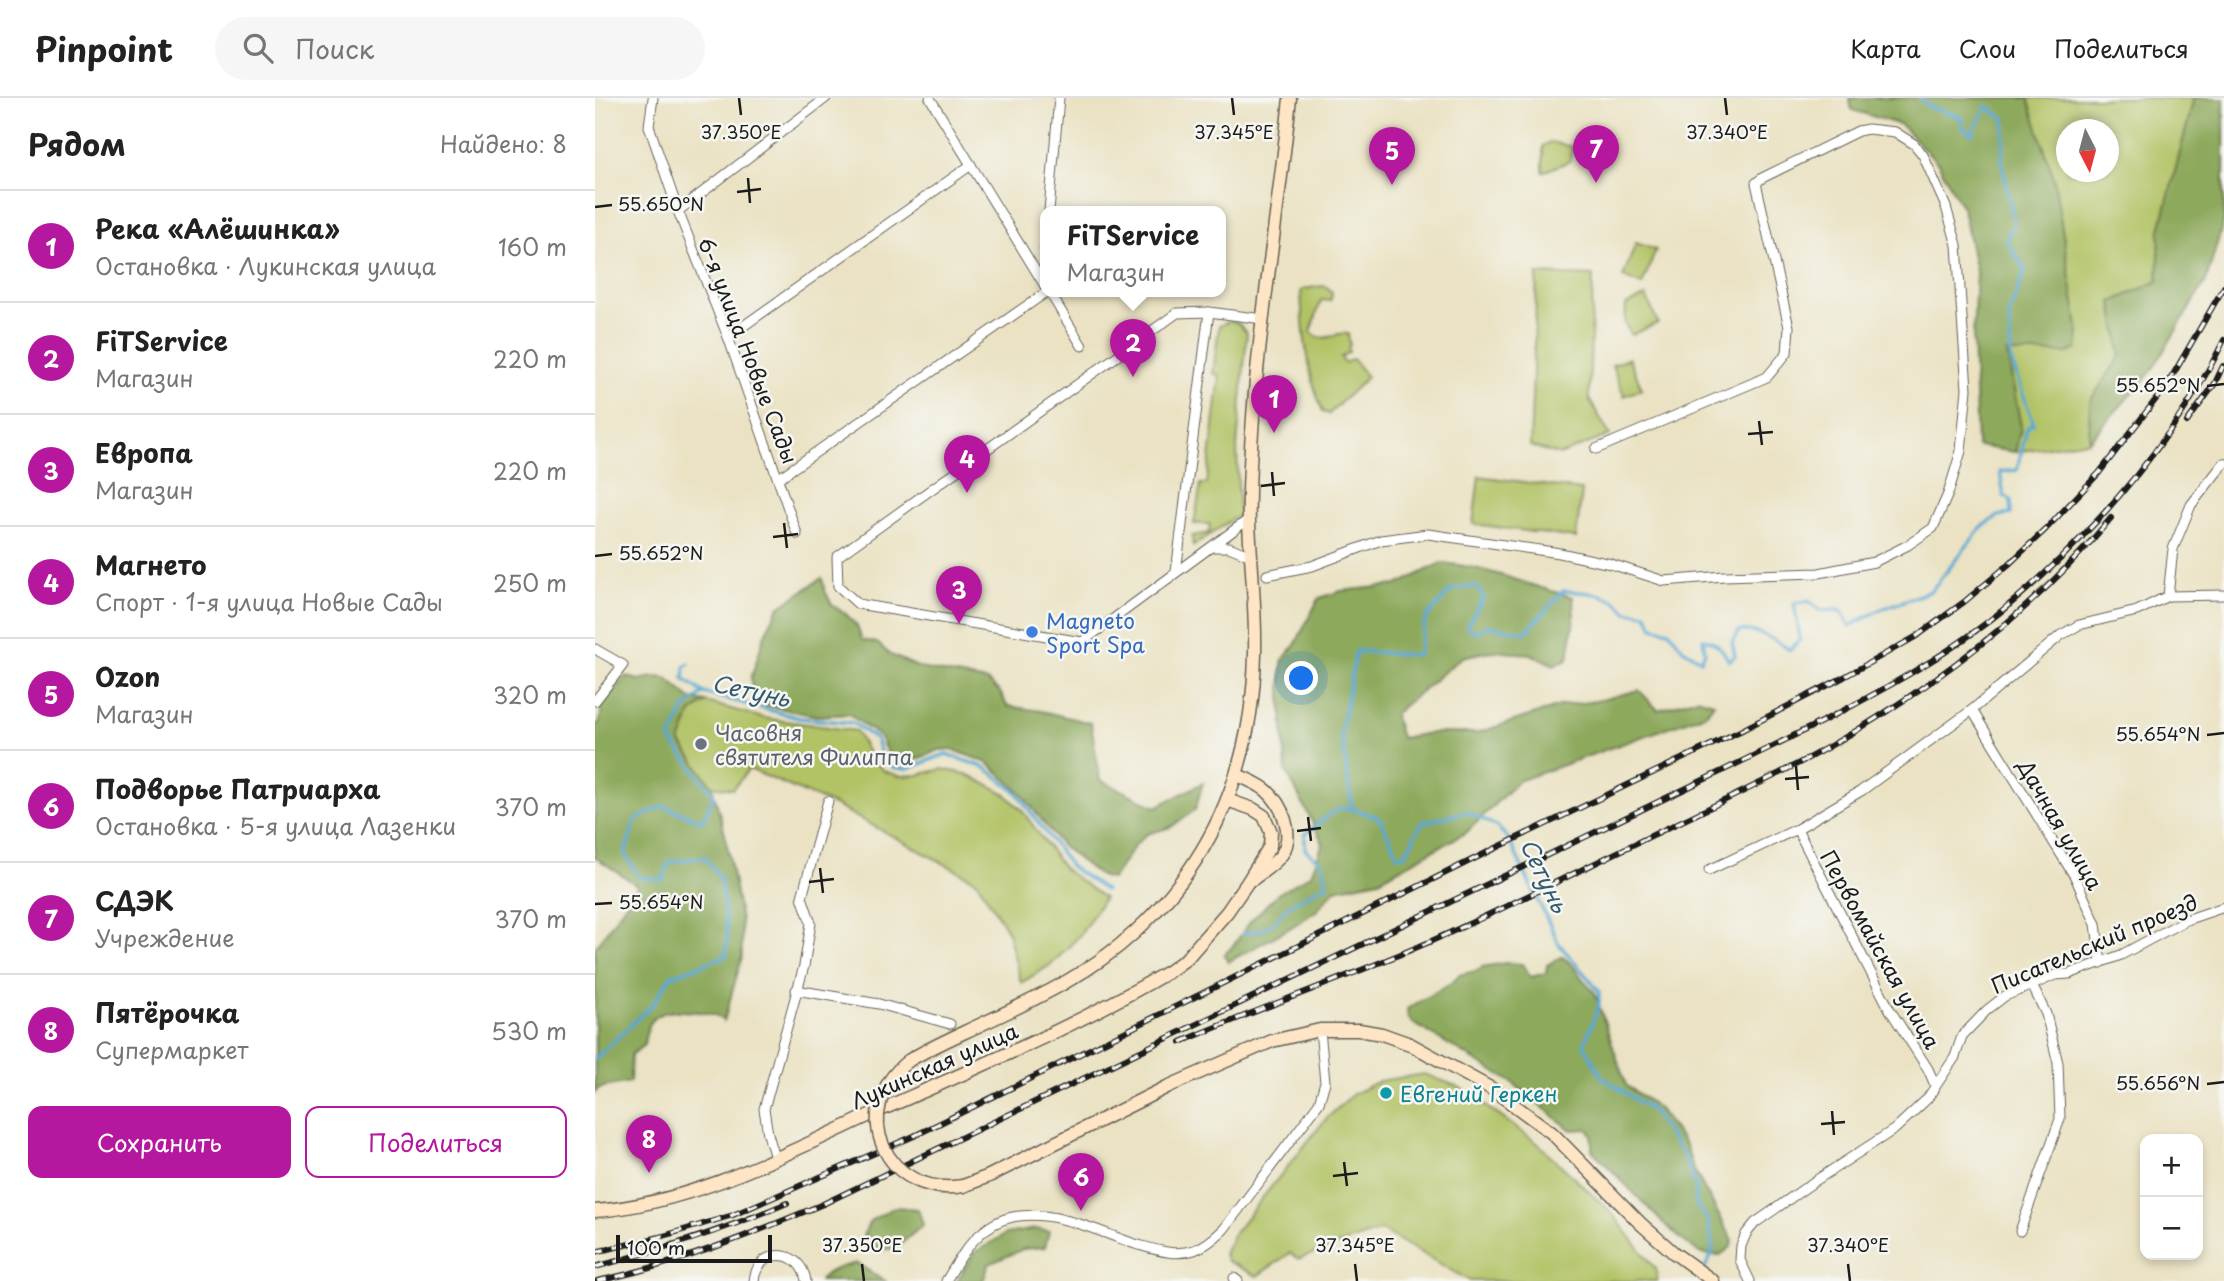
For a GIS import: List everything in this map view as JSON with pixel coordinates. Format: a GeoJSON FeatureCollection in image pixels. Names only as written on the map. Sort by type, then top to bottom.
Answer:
{"type":"FeatureCollection","features":[{"type":"Feature","properties":{"kind":"main road"},"geometry":{"type":"LineString","coordinates":[[1290,98],[1252,432],[1249,519],[1255,674],[1251,713],[1237,775],[1206,845],[1185,878],[1120,945],[1087,970],[1059,986],[921,1052],[891,1078],[880,1100],[878,1129],[883,1147],[897,1167],[918,1181],[941,1187],[963,1186],[989,1176],[1167,1087],[1272,1041],[1320,1030],[1359,1030],[1382,1034],[1410,1044],[1492,1089],[1552,1133],[1640,1223],[1674,1253],[1713,1281]]}},
{"type":"Feature","properties":{"kind":"main road","name":"Лукинская улица"},"geometry":{"type":"LineString","coordinates":[[1237,775],[1269,792],[1281,809],[1287,833],[1285,848],[1277,860],[1247,883]]}},
{"type":"Feature","properties":{"kind":"main road","name":"Лукинская улица"},"geometry":{"type":"LineString","coordinates":[[595,1211],[634,1206],[678,1195],[775,1158],[1033,1042],[1165,974],[1186,959],[1207,936],[1247,883],[1270,846],[1270,826],[1260,813],[1227,800]]}},
{"type":"Feature","properties":{"kind":"street","name":"6-я улица Новые Сады"},"geometry":{"type":"LineString","coordinates":[[653,98],[649,126],[678,211],[728,337],[797,534]]}},
{"type":"Feature","properties":{"kind":"street"},"geometry":{"type":"LineString","coordinates":[[678,211],[826,98]]}},
{"type":"Feature","properties":{"kind":"street"},"geometry":{"type":"LineString","coordinates":[[930,98],[1040,278]]}},
{"type":"Feature","properties":{"kind":"street"},"geometry":{"type":"LineString","coordinates":[[1049,206],[1059,98]]}},
{"type":"Feature","properties":{"kind":"street"},"geometry":{"type":"LineString","coordinates":[[1267,575],[1312,566],[1381,540],[1428,534],[1560,553],[1611,564],[1664,581],[1819,573],[1874,562],[1908,545],[1933,528],[1948,494],[1961,451],[1968,389],[1957,245],[1946,207],[1923,155],[1914,144],[1895,132],[1868,129],[1858,131],[1756,183],[1789,327],[1787,353],[1767,377],[1596,449]]}},
{"type":"Feature","properties":{"kind":"street"},"geometry":{"type":"LineString","coordinates":[[728,337],[971,165]]}},
{"type":"Feature","properties":{"kind":"street"},"geometry":{"type":"LineString","coordinates":[[779,478],[1040,297]]}},
{"type":"Feature","properties":{"kind":"street"},"geometry":{"type":"LineString","coordinates":[[1052,297],[1081,346]]}},
{"type":"Feature","properties":{"kind":"street"},"geometry":{"type":"LineString","coordinates":[[1176,572],[1209,312]]}},
{"type":"Feature","properties":{"kind":"street"},"geometry":{"type":"LineString","coordinates":[[1249,519],[1082,642],[858,604],[838,586],[837,557],[1177,313],[1209,312],[1263,319]]}},
{"type":"Feature","properties":{"kind":"street"},"geometry":{"type":"LineString","coordinates":[[2168,596],[2173,549],[2191,505],[2224,463]]}},
{"type":"Feature","properties":{"kind":"street"},"geometry":{"type":"LineString","coordinates":[[1213,547],[1229,547],[1251,556]]}},
{"type":"Feature","properties":{"kind":"street"},"geometry":{"type":"LineString","coordinates":[[1709,870],[1797,829],[1861,791],[1972,710],[2061,635],[2079,625],[2137,611],[2168,596],[2224,595]]}},
{"type":"Feature","properties":{"kind":"street"},"geometry":{"type":"LineString","coordinates":[[595,649],[623,665],[595,701]]}},
{"type":"Feature","properties":{"kind":"street","name":"Дачная улица"},"geometry":{"type":"LineString","coordinates":[[1972,710],[2075,877],[2096,924],[2101,962]]}},
{"type":"Feature","properties":{"kind":"street"},"geometry":{"type":"LineString","coordinates":[[775,1158],[764,1110],[804,966],[811,923],[802,897],[828,801]]}},
{"type":"Feature","properties":{"kind":"street","name":"Первомайская улица"},"geometry":{"type":"LineString","coordinates":[[1797,829],[1890,1010],[1928,1069],[1935,1085]]}},
{"type":"Feature","properties":{"kind":"street","name":"Писательский проезд"},"geometry":{"type":"LineString","coordinates":[[1750,1281],[1740,1260],[1741,1246],[1755,1223],[1895,1129],[1927,1099],[1955,1056],[1962,1036],[2005,996],[2055,975],[2069,974],[2121,955],[2186,920],[2224,908]]}},
{"type":"Feature","properties":{"kind":"street"},"geometry":{"type":"LineString","coordinates":[[2020,1231],[2060,1119],[2058,1063],[2046,1014],[2032,985]]}},
{"type":"Feature","properties":{"kind":"street"},"geometry":{"type":"LineString","coordinates":[[796,990],[879,1004],[950,1024]]}},
{"type":"Feature","properties":{"kind":"street"},"geometry":{"type":"LineString","coordinates":[[946,1281],[970,1244],[982,1231],[999,1222],[1023,1215],[1056,1218],[1158,1251],[1192,1251],[1211,1241],[1224,1229],[1319,1104],[1325,1082],[1320,1030]]}},
{"type":"Feature","properties":{"kind":"street"},"geometry":{"type":"LineString","coordinates":[[754,1281],[758,1266],[765,1259],[782,1255],[799,1263],[806,1281]]}},
{"type":"Feature","properties":{"kind":"green space"},"geometry":{"type":"Polygon","coordinates":[[[1849,98],[2028,98],[2054,179],[2079,334],[2077,349],[2068,353],[2007,353],[2021,427],[2015,452],[1977,446],[1973,337],[1976,272],[1963,209],[1938,163],[1901,125],[1852,110],[1849,98]]]}},
{"type":"Feature","properties":{"kind":"green space"},"geometry":{"type":"Polygon","coordinates":[[[2028,98],[2194,98],[2160,230],[2158,281],[2112,302],[2121,356],[2090,401],[2089,441],[2015,452],[2021,427],[2006,353],[2068,353],[2079,334],[2054,179],[2028,98]]]}},
{"type":"Feature","properties":{"kind":"green space"},"geometry":{"type":"Polygon","coordinates":[[[2194,98],[2224,98],[2224,220],[2206,281],[2151,372],[2089,441],[2090,401],[2121,356],[2112,302],[2158,281],[2160,230],[2194,98]]]}},
{"type":"Feature","properties":{"kind":"green space"},"geometry":{"type":"Polygon","coordinates":[[[1550,142],[1573,147],[1570,161],[1543,172],[1543,146],[1550,142]]]}},
{"type":"Feature","properties":{"kind":"green space"},"geometry":{"type":"Polygon","coordinates":[[[1636,243],[1656,250],[1642,285],[1623,277],[1636,243]]]}},
{"type":"Feature","properties":{"kind":"green space"},"geometry":{"type":"Polygon","coordinates":[[[1537,274],[1593,276],[1589,399],[1610,435],[1560,455],[1530,446],[1537,274]]]}},
{"type":"Feature","properties":{"kind":"green space"},"geometry":{"type":"Polygon","coordinates":[[[1324,286],[1332,292],[1331,299],[1321,300],[1311,332],[1321,338],[1348,334],[1349,352],[1341,357],[1344,363],[1353,359],[1367,377],[1329,414],[1323,412],[1310,368],[1301,292],[1303,289],[1324,286]]]}},
{"type":"Feature","properties":{"kind":"green space"},"geometry":{"type":"Polygon","coordinates":[[[1646,296],[1658,323],[1631,335],[1625,324],[1626,305],[1646,296]]]}},
{"type":"Feature","properties":{"kind":"green space"},"geometry":{"type":"Polygon","coordinates":[[[1230,321],[1238,323],[1247,333],[1237,446],[1239,515],[1193,546],[1192,536],[1209,533],[1210,524],[1194,524],[1201,484],[1207,484],[1220,375],[1213,374],[1219,326],[1230,321]]]}},
{"type":"Feature","properties":{"kind":"green space"},"geometry":{"type":"Polygon","coordinates":[[[1629,358],[1642,389],[1624,396],[1612,365],[1629,358]]]}},
{"type":"Feature","properties":{"kind":"green space"},"geometry":{"type":"Polygon","coordinates":[[[1479,476],[1582,490],[1576,538],[1473,524],[1479,476]]]}},
{"type":"Feature","properties":{"kind":"green space"},"geometry":{"type":"Polygon","coordinates":[[[1441,563],[1491,572],[1573,597],[1574,620],[1568,659],[1554,665],[1531,654],[1490,651],[1462,657],[1394,714],[1401,738],[1430,733],[1477,733],[1560,706],[1596,701],[1639,690],[1658,710],[1697,698],[1714,703],[1706,714],[1518,781],[1467,832],[1379,880],[1335,889],[1316,911],[1228,962],[1224,955],[1250,922],[1276,895],[1311,874],[1323,843],[1286,771],[1281,695],[1282,661],[1295,645],[1319,598],[1341,591],[1397,585],[1441,563]]]}},
{"type":"Feature","properties":{"kind":"green space"},"geometry":{"type":"Polygon","coordinates":[[[822,578],[832,605],[846,614],[857,626],[862,640],[877,643],[891,655],[920,668],[987,681],[1000,692],[1007,706],[1091,723],[1100,780],[1156,807],[1203,783],[1195,810],[1171,827],[1147,834],[1136,844],[1112,879],[1100,876],[1062,846],[1019,791],[988,763],[951,749],[939,750],[902,763],[888,755],[880,737],[849,714],[817,716],[764,705],[752,694],[751,678],[765,634],[779,607],[822,578]]]}},
{"type":"Feature","properties":{"kind":"green space"},"geometry":{"type":"Polygon","coordinates":[[[626,676],[638,680],[666,678],[691,699],[706,702],[691,713],[680,742],[712,786],[725,834],[741,920],[742,957],[724,1021],[714,1015],[698,1012],[677,1011],[661,1014],[650,1024],[644,1045],[631,1055],[630,1082],[599,1088],[595,1093],[595,948],[638,886],[595,857],[595,726],[600,722],[602,704],[626,676]]]}},
{"type":"Feature","properties":{"kind":"green space"},"geometry":{"type":"Polygon","coordinates":[[[706,702],[763,718],[856,731],[869,755],[884,771],[899,776],[942,769],[966,774],[1003,792],[1021,809],[1064,869],[1104,898],[1080,935],[1052,964],[1021,983],[1008,932],[977,881],[836,806],[749,769],[733,789],[712,786],[680,742],[691,713],[706,702]]]}},
{"type":"Feature","properties":{"kind":"green space"},"geometry":{"type":"Polygon","coordinates":[[[1562,957],[1594,991],[1626,1085],[1658,1108],[1686,1146],[1693,1168],[1732,1239],[1731,1247],[1719,1256],[1700,1253],[1662,1222],[1592,1150],[1592,1135],[1588,1129],[1571,1130],[1513,1083],[1413,1023],[1408,1017],[1407,1009],[1454,981],[1459,975],[1506,963],[1522,964],[1531,977],[1546,973],[1547,965],[1562,957]]]}},
{"type":"Feature","properties":{"kind":"green space"},"geometry":{"type":"Polygon","coordinates":[[[1424,1074],[1459,1087],[1536,1142],[1611,1212],[1656,1270],[1657,1281],[1470,1281],[1381,1230],[1298,1259],[1290,1253],[1257,1276],[1227,1261],[1224,1254],[1234,1233],[1326,1119],[1353,1094],[1379,1081],[1424,1074]]]}},
{"type":"Feature","properties":{"kind":"green space"},"geometry":{"type":"Polygon","coordinates":[[[895,1207],[918,1209],[923,1225],[896,1248],[876,1250],[863,1236],[870,1221],[895,1207]]]}},
{"type":"Feature","properties":{"kind":"green space"},"geometry":{"type":"Polygon","coordinates":[[[1035,1229],[1049,1231],[1045,1247],[1023,1249],[989,1264],[983,1281],[957,1281],[974,1253],[1006,1234],[1035,1229]]]}},
{"type":"Feature","properties":{"kind":"green space"},"geometry":{"type":"Polygon","coordinates":[[[856,1263],[885,1281],[820,1281],[831,1271],[856,1263]]]}},
{"type":"Feature","properties":{"kind":"waterway"},"geometry":{"type":"LineString","coordinates":[[1352,807],[1341,731],[1356,651],[1418,655],[1426,618],[1451,590],[1475,586],[1484,597],[1467,626],[1477,633],[1487,626],[1526,632],[1563,591],[1590,593],[1614,600],[1627,612],[1647,614],[1653,627],[1669,631],[1683,649],[1701,660],[1705,652],[1703,639],[1719,646],[1729,661],[1735,656],[1732,642],[1739,631],[1760,633],[1790,650],[1800,639],[1794,603],[1808,601],[1821,610],[1841,610],[1850,626],[1879,610],[1931,591],[1982,527],[1998,516],[2011,514],[2011,500],[2004,496],[2000,472],[2017,470],[2027,428],[2034,424],[2011,360],[2009,314],[2025,270],[2006,240],[2014,223],[2002,162],[2005,120],[1987,106],[1972,134],[1963,128],[1961,117],[1929,107],[1920,98]]}},
{"type":"Feature","properties":{"kind":"waterway"},"geometry":{"type":"LineString","coordinates":[[689,664],[685,667],[684,679],[704,693]]}},
{"type":"Feature","properties":{"kind":"waterway","name":"Сетунь"},"geometry":{"type":"LineString","coordinates":[[595,1059],[653,1004],[671,976],[726,956],[727,932],[720,878],[705,857],[669,862],[663,880],[639,877],[625,854],[635,820],[663,806],[702,821],[714,795],[670,739],[685,708],[704,693],[799,718],[853,723],[876,739],[882,758],[894,768],[907,769],[946,754],[986,768],[1016,792],[1071,867],[1105,890]]}},
{"type":"Feature","properties":{"kind":"waterway","name":"Сетунь"},"geometry":{"type":"LineString","coordinates":[[1242,934],[1261,930],[1274,923],[1287,907],[1327,886],[1323,864],[1305,849],[1305,834],[1339,809],[1346,808],[1380,819],[1398,856],[1405,854],[1424,822],[1467,812],[1496,826],[1508,838],[1559,944],[1599,991],[1599,1005],[1584,1045],[1602,1077],[1651,1110],[1683,1154],[1696,1186],[1696,1204],[1708,1221],[1713,1251],[1704,1270]]}},
{"type":"Feature","properties":{"kind":"railway"},"geometry":{"type":"LineString","coordinates":[[595,1252],[660,1237],[733,1215],[914,1136],[1490,851],[1740,731],[1917,636],[1964,602],[2008,565],[2099,473],[2167,385],[2224,287]]}},
{"type":"Feature","properties":{"kind":"railway"},"geometry":{"type":"LineString","coordinates":[[597,1281],[684,1258],[823,1204],[1720,772],[1827,719],[1931,661],[2017,598],[2098,520],[2169,431],[2199,386],[2224,340]]}},
{"type":"Feature","properties":{"kind":"railway"},"geometry":{"type":"LineString","coordinates":[[2187,422],[2214,385],[2223,366]]}},
{"type":"Feature","properties":{"kind":"railway"},"geometry":{"type":"LineString","coordinates":[[1181,1042],[1456,930],[1732,797],[1830,746],[1890,710],[1992,636],[2054,580],[2111,518]]}},
{"type":"Feature","properties":{"kind":"railway"},"geometry":{"type":"LineString","coordinates":[[595,1267],[693,1239],[787,1203]]}},
{"type":"Feature","properties":{"kind":"place","name":"СДЭК"},"geometry":{"type":"Point","coordinates":[1596,183]}},
{"type":"Feature","properties":{"kind":"place","name":"Ozon"},"geometry":{"type":"Point","coordinates":[1392,185]}},
{"type":"Feature","properties":{"kind":"place","name":"FiTService"},"geometry":{"type":"Point","coordinates":[1133,377]}},
{"type":"Feature","properties":{"kind":"place","name":"Река «Алёшинка»"},"geometry":{"type":"Point","coordinates":[1274,433]}},
{"type":"Feature","properties":{"kind":"place","name":"Магнето"},"geometry":{"type":"Point","coordinates":[967,493]}},
{"type":"Feature","properties":{"kind":"place","name":"Европа"},"geometry":{"type":"Point","coordinates":[959,624]}},
{"type":"Feature","properties":{"kind":"place","name":"Magneto Sport Spa"},"geometry":{"type":"Point","coordinates":[1032,632]}},
{"type":"Feature","properties":{"kind":"place","name":"Часовня святителя Филиппа"},"geometry":{"type":"Point","coordinates":[701,744]}},
{"type":"Feature","properties":{"kind":"place","name":"Евгений Геркен"},"geometry":{"type":"Point","coordinates":[1386,1093]}},
{"type":"Feature","properties":{"kind":"place","name":"Пятёрочка"},"geometry":{"type":"Point","coordinates":[649,1173]}},
{"type":"Feature","properties":{"kind":"place","name":"Подворье Патриарха"},"geometry":{"type":"Point","coordinates":[1081,1211]}}]}
